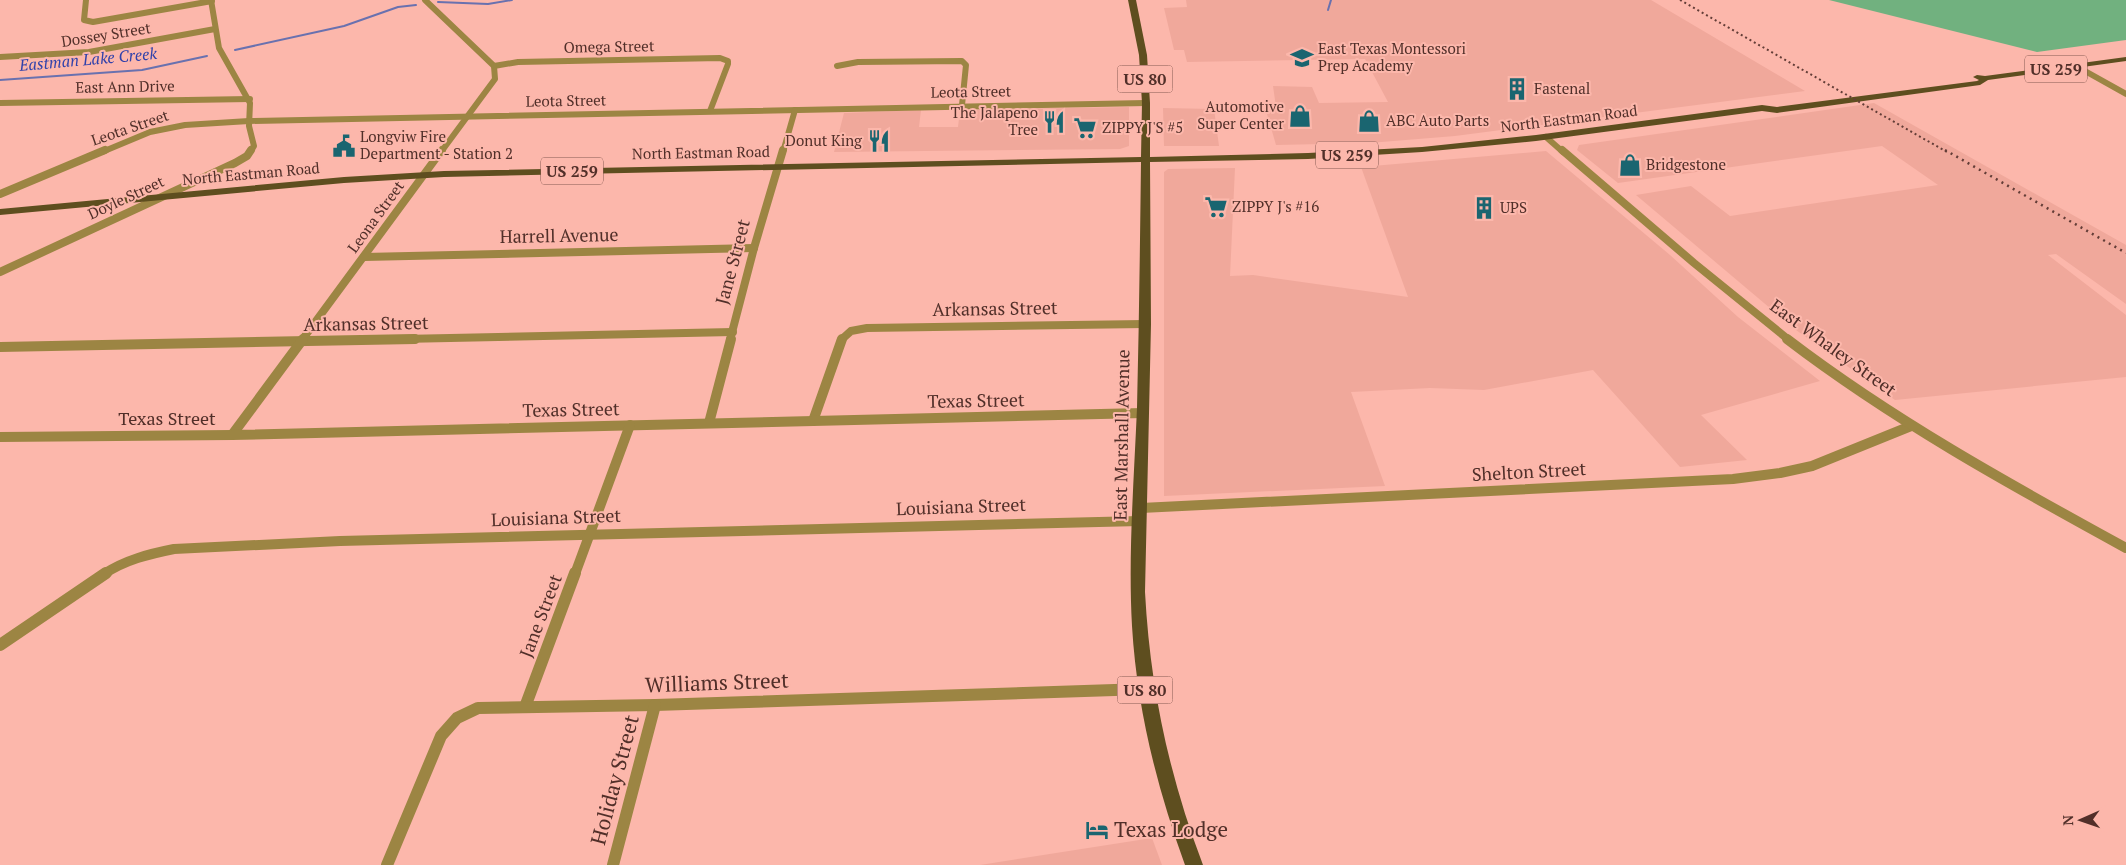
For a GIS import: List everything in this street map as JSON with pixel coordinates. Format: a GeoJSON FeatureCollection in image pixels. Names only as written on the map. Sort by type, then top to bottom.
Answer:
{"type":"FeatureCollection","features":[{"type":"Feature","properties":{"kind":"main road","name":"East Marshall Avenue"},"geometry":{"type":"LineString","coordinates":[[1132,0],[1143,55],[1146,103],[1145,324],[1139,632],[1145,689],[1163,772],[1194,865]]}},
{"type":"Feature","properties":{"kind":"main road","name":"US 259"},"geometry":{"type":"LineString","coordinates":[[1985,78],[2126,59]]}},
{"type":"Feature","properties":{"kind":"main road","name":"North Eastman Road"},"geometry":{"type":"LineString","coordinates":[[1762,108],[1767,104],[1845,93],[1969,77],[1985,78]]}},
{"type":"Feature","properties":{"kind":"main road","name":"North Eastman Road"},"geometry":{"type":"LineString","coordinates":[[0,212],[344,180],[424,175],[1386,153],[1462,147],[1546,137],[1762,108],[1777,110],[1980,83],[1985,78]]}},
{"type":"Feature","properties":{"kind":"street"},"geometry":{"type":"LineString","coordinates":[[86,0],[84,20],[93,22],[212,0],[221,52],[250,100]]}},
{"type":"Feature","properties":{"kind":"street"},"geometry":{"type":"LineString","coordinates":[[425,0],[494,66]]}},
{"type":"Feature","properties":{"kind":"street","name":"Dossey Street"},"geometry":{"type":"LineString","coordinates":[[0,57],[81,53],[216,29]]}},
{"type":"Feature","properties":{"kind":"street","name":"Omega Street"},"geometry":{"type":"LineString","coordinates":[[494,66],[518,62],[724,58],[728,61],[728,64],[710,111]]}},
{"type":"Feature","properties":{"kind":"street"},"geometry":{"type":"LineString","coordinates":[[838,66],[858,62],[962,61],[966,65],[962,105]]}},
{"type":"Feature","properties":{"kind":"street","name":"Leona Street"},"geometry":{"type":"LineString","coordinates":[[232,435],[468,117],[495,78],[494,66]]}},
{"type":"Feature","properties":{"kind":"street"},"geometry":{"type":"LineString","coordinates":[[2076,66],[2126,94]]}},
{"type":"Feature","properties":{"kind":"street","name":"East Ann Drive"},"geometry":{"type":"LineString","coordinates":[[0,103],[250,100]]}},
{"type":"Feature","properties":{"kind":"street","name":"Doyle Street"},"geometry":{"type":"LineString","coordinates":[[0,272],[247,156],[254,146],[249,121],[250,100]]}},
{"type":"Feature","properties":{"kind":"street","name":"Leota Street"},"geometry":{"type":"LineString","coordinates":[[0,194],[133,138],[185,124],[962,105],[1146,103]]}},
{"type":"Feature","properties":{"kind":"street","name":"Jane Street"},"geometry":{"type":"LineString","coordinates":[[709,423],[754,248],[795,110]]}},
{"type":"Feature","properties":{"kind":"street","name":"East Whaley Street"},"geometry":{"type":"LineString","coordinates":[[1546,137],[1770,326],[1848,384],[1911,426],[1983,469],[2126,548]]}},
{"type":"Feature","properties":{"kind":"street","name":"Harrell Avenue"},"geometry":{"type":"LineString","coordinates":[[364,257],[754,248]]}},
{"type":"Feature","properties":{"kind":"street","name":"Arkansas Street"},"geometry":{"type":"LineString","coordinates":[[813,421],[840,342],[846,333],[867,328],[1145,324]]}},
{"type":"Feature","properties":{"kind":"street","name":"Arkansas Street"},"geometry":{"type":"LineString","coordinates":[[0,346],[301,342],[733,332]]}},
{"type":"Feature","properties":{"kind":"street","name":"Texas Street"},"geometry":{"type":"LineString","coordinates":[[0,437],[232,435],[1143,413]]}},
{"type":"Feature","properties":{"kind":"street","name":"Jane Street"},"geometry":{"type":"LineString","coordinates":[[526,707],[630,425]]}},
{"type":"Feature","properties":{"kind":"street","name":"Shelton Street"},"geometry":{"type":"LineString","coordinates":[[1140,515],[1733,479],[1780,473],[1812,466],[1911,426]]}},
{"type":"Feature","properties":{"kind":"street","name":"Louisiana Street"},"geometry":{"type":"LineString","coordinates":[[0,645],[108,571],[132,559],[156,552],[184,548],[1140,515]]}},
{"type":"Feature","properties":{"kind":"street","name":"Williams Street"},"geometry":{"type":"LineString","coordinates":[[387,865],[438,741],[449,724],[466,712],[478,708],[655,705],[1145,689]]}},
{"type":"Feature","properties":{"kind":"street","name":"Holiday Street"},"geometry":{"type":"LineString","coordinates":[[614,865],[655,705]]}},
{"type":"Feature","properties":{"kind":"shaded area","name":"East Texas Montessori Prep Academy"},"geometry":{"type":"Polygon","coordinates":[[[1186,0],[1651,0],[1805,91],[1455,136],[1369,143],[1276,145],[1265,107],[1276,107],[1273,86],[1312,87],[1319,103],[1388,102],[1365,59],[1187,62],[1184,50],[1174,50],[1164,8],[1187,7],[1186,0]]]}},
{"type":"Feature","properties":{"kind":"shaded area"},"geometry":{"type":"Polygon","coordinates":[[[1874,103],[2126,245],[2126,304],[2056,254],[2048,255],[2126,315],[2126,377],[1895,400],[1796,330],[1636,195],[1691,186],[1730,216],[1938,185],[1882,146],[1618,183],[1577,150],[1579,145],[1874,103]]]}},
{"type":"Feature","properties":{"kind":"shaded area"},"geometry":{"type":"Polygon","coordinates":[[[1129,107],[1129,146],[1120,149],[834,152],[844,113],[921,110],[919,127],[958,127],[960,110],[1129,107]]]}},
{"type":"Feature","properties":{"kind":"shaded area"},"geometry":{"type":"Polygon","coordinates":[[[1163,108],[1214,109],[1219,146],[1164,146],[1163,108]]]}},
{"type":"Feature","properties":{"kind":"shaded area"},"geometry":{"type":"Polygon","coordinates":[[[1546,151],[1670,255],[1738,317],[1820,381],[1701,415],[1747,460],[1680,467],[1593,370],[1484,390],[1430,388],[1351,392],[1385,486],[1164,496],[1164,172],[1168,169],[1235,168],[1230,276],[1253,275],[1408,297],[1361,167],[1546,151]]]}},
{"type":"Feature","properties":{"kind":"shaded area"},"geometry":{"type":"Polygon","coordinates":[[[1152,838],[1162,865],[980,865],[1152,838]]]}},
{"type":"Feature","properties":{"kind":"green space"},"geometry":{"type":"Polygon","coordinates":[[[1829,0],[2126,0],[2126,40],[2037,52],[1829,0]]]}},
{"type":"Feature","properties":{"kind":"waterway","name":"Eastman Lake Creek"},"geometry":{"type":"LineString","coordinates":[[438,2],[488,4],[512,0]]}},
{"type":"Feature","properties":{"kind":"waterway"},"geometry":{"type":"LineString","coordinates":[[1328,10],[1331,0]]}},
{"type":"Feature","properties":{"kind":"waterway","name":"Eastman Lake Creek"},"geometry":{"type":"LineString","coordinates":[[235,50],[344,26],[398,7],[416,5]]}},
{"type":"Feature","properties":{"kind":"waterway","name":"Eastman Lake Creek"},"geometry":{"type":"LineString","coordinates":[[0,80],[142,70],[207,56]]}},
{"type":"Feature","properties":{"kind":"railway"},"geometry":{"type":"LineString","coordinates":[[1680,0],[1947,152]]}},
{"type":"Feature","properties":{"kind":"railway"},"geometry":{"type":"LineString","coordinates":[[1945,150],[2126,253]]}},
{"type":"Feature","properties":{"kind":"place","name":"East Texas Montessori Prep Academy"},"geometry":{"type":"Point","coordinates":[1302,58]}},
{"type":"Feature","properties":{"kind":"place","name":"Fastenal"},"geometry":{"type":"Point","coordinates":[1517,89]}},
{"type":"Feature","properties":{"kind":"place","name":"Automotive Super Center"},"geometry":{"type":"Point","coordinates":[1300,116]}},
{"type":"Feature","properties":{"kind":"place","name":"ABC Auto Parts"},"geometry":{"type":"Point","coordinates":[1369,121]}},
{"type":"Feature","properties":{"kind":"place","name":"The Jalapeno Tree"},"geometry":{"type":"Point","coordinates":[1054,122]}},
{"type":"Feature","properties":{"kind":"place","name":"ZIPPY J'S #5"},"geometry":{"type":"Point","coordinates":[1085,128]}},
{"type":"Feature","properties":{"kind":"place","name":"Donut King"},"geometry":{"type":"Point","coordinates":[879,141]}},
{"type":"Feature","properties":{"kind":"place","name":"Longviw Fire Department - Station 2"},"geometry":{"type":"Point","coordinates":[344,146]}},
{"type":"Feature","properties":{"kind":"place","name":"Bridgestone"},"geometry":{"type":"Point","coordinates":[1630,165]}},
{"type":"Feature","properties":{"kind":"place","name":"ZIPPY J's #16"},"geometry":{"type":"Point","coordinates":[1216,207]}},
{"type":"Feature","properties":{"kind":"place","name":"UPS"},"geometry":{"type":"Point","coordinates":[1484,208]}},
{"type":"Feature","properties":{"kind":"place","name":"Texas Lodge"},"geometry":{"type":"Point","coordinates":[1097,830]}}]}
